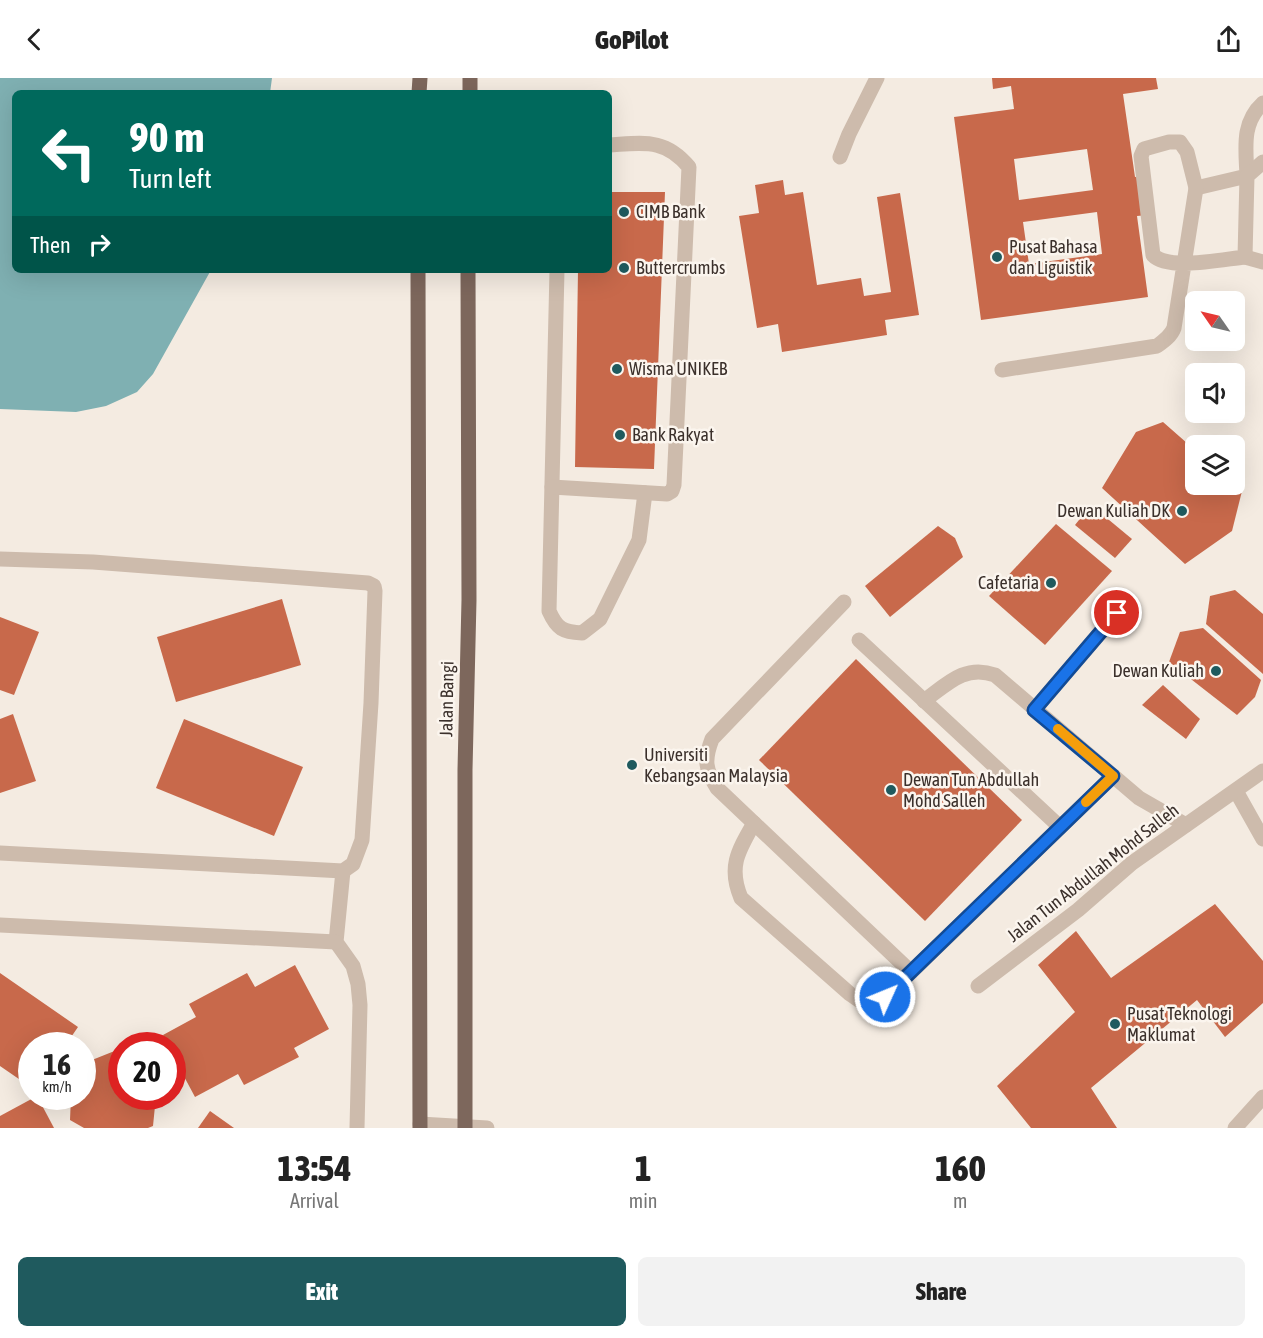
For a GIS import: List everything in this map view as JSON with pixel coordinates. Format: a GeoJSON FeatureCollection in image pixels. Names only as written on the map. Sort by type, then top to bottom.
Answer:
{"type":"FeatureCollection","features":[{"type":"Feature","properties":{"kind":"main road","name":"Jalan Bangi"},"geometry":{"type":"LineString","coordinates":[[418,273],[420,1126]]}},
{"type":"Feature","properties":{"kind":"main road","name":"Jalan Bangi"},"geometry":{"type":"LineString","coordinates":[[465,1127],[468,273]]}},
{"type":"Feature","properties":{"kind":"street"},"geometry":{"type":"LineString","coordinates":[[840,157],[849,134],[878,78]]}},
{"type":"Feature","properties":{"kind":"street"},"geometry":{"type":"LineString","coordinates":[[1245,257],[1246,130],[1253,113],[1263,103]]}},
{"type":"Feature","properties":{"kind":"street"},"geometry":{"type":"LineString","coordinates":[[1002,370],[1157,346],[1166,340],[1174,328],[1184,263],[1196,188],[1187,152],[1180,142],[1169,142],[1144,149],[1141,156],[1154,255],[1158,260],[1184,263],[1245,257],[1263,262]]}},
{"type":"Feature","properties":{"kind":"street"},"geometry":{"type":"LineString","coordinates":[[552,487],[667,494],[672,491],[674,485],[689,167],[679,155],[665,146],[612,145]]}},
{"type":"Feature","properties":{"kind":"street"},"geometry":{"type":"LineString","coordinates":[[1196,188],[1247,176],[1263,162]]}},
{"type":"Feature","properties":{"kind":"street"},"geometry":{"type":"LineString","coordinates":[[557,273],[549,611],[554,622],[567,632],[582,633],[600,619],[639,540],[645,493]]}},
{"type":"Feature","properties":{"kind":"street"},"geometry":{"type":"LineString","coordinates":[[0,559],[104,563],[368,583],[374,586],[375,591],[371,703],[362,840],[353,864],[343,871],[0,853]]}},
{"type":"Feature","properties":{"kind":"street"},"geometry":{"type":"LineString","coordinates":[[844,602],[712,739],[706,755],[708,774],[717,788],[911,972]]}},
{"type":"Feature","properties":{"kind":"street"},"geometry":{"type":"LineString","coordinates":[[1034,710],[1117,613]]}},
{"type":"Feature","properties":{"kind":"street"},"geometry":{"type":"LineString","coordinates":[[860,640],[1060,827]]}},
{"type":"Feature","properties":{"kind":"street"},"geometry":{"type":"LineString","coordinates":[[924,701],[953,679],[973,670],[994,675],[1139,798],[1185,825]]}},
{"type":"Feature","properties":{"kind":"street","name":"Jalan Tun Abdullah Mohd Salleh"},"geometry":{"type":"LineString","coordinates":[[978,986],[1078,910],[1132,862],[1263,771]]}},
{"type":"Feature","properties":{"kind":"street"},"geometry":{"type":"LineString","coordinates":[[754,823],[739,849],[734,868],[736,886],[741,898],[850,994],[864,1003],[876,1003],[885,997],[1113,776]]}},
{"type":"Feature","properties":{"kind":"street"},"geometry":{"type":"LineString","coordinates":[[1236,791],[1261,831]]}},
{"type":"Feature","properties":{"kind":"street"},"geometry":{"type":"LineString","coordinates":[[343,871],[336,942],[352,966],[358,984],[360,1005],[357,1128]]}},
{"type":"Feature","properties":{"kind":"street"},"geometry":{"type":"LineString","coordinates":[[0,925],[336,942]]}},
{"type":"Feature","properties":{"kind":"street"},"geometry":{"type":"LineString","coordinates":[[1235,1128],[1263,1097]]}},
{"type":"Feature","properties":{"kind":"street"},"geometry":{"type":"LineString","coordinates":[[420,1126],[488,1128]]}},
{"type":"Feature","properties":{"kind":"water"},"geometry":{"type":"Polygon","coordinates":[[[0,78],[272,78],[270,90],[12,90],[12,273],[209,273],[153,374],[137,392],[106,406],[76,412],[0,409],[0,78]]]}},
{"type":"Feature","properties":{"kind":"building"},"geometry":{"type":"Polygon","coordinates":[[[992,78],[1156,78],[1158,89],[1123,94],[1135,177],[1143,176],[1148,215],[1137,216],[1148,297],[981,320],[954,117],[1014,109],[1011,86],[993,89],[992,78]],[[1087,149],[1014,159],[1019,200],[1093,190],[1087,149]],[[1097,212],[1023,222],[1029,264],[1102,254],[1097,212]]]}},
{"type":"Feature","properties":{"kind":"building"},"geometry":{"type":"Polygon","coordinates":[[[783,180],[785,195],[803,192],[817,285],[861,278],[864,296],[891,292],[877,197],[900,193],[919,315],[885,320],[887,335],[782,352],[778,324],[757,328],[739,216],[759,213],[755,185],[783,180]]]}},
{"type":"Feature","properties":{"kind":"building","name":"Wisma UNIKEB"},"geometry":{"type":"Polygon","coordinates":[[[612,192],[665,192],[654,469],[575,467],[578,273],[612,273],[612,192]]]}},
{"type":"Feature","properties":{"kind":"building","name":"Dewan Kuliah DK"},"geometry":{"type":"Polygon","coordinates":[[[1163,422],[1185,441],[1185,495],[1241,495],[1232,531],[1185,564],[1102,488],[1136,432],[1163,422]]]}},
{"type":"Feature","properties":{"kind":"building"},"geometry":{"type":"Polygon","coordinates":[[[1091,505],[1132,539],[1115,558],[1075,525],[1091,505]]]}},
{"type":"Feature","properties":{"kind":"building","name":"Cafetaria"},"geometry":{"type":"Polygon","coordinates":[[[1056,524],[1112,571],[1045,645],[989,596],[1056,524]]]}},
{"type":"Feature","properties":{"kind":"building"},"geometry":{"type":"Polygon","coordinates":[[[938,526],[955,538],[963,557],[890,617],[865,586],[938,526]]]}},
{"type":"Feature","properties":{"kind":"building","name":"Dewan Kuliah"},"geometry":{"type":"Polygon","coordinates":[[[1235,590],[1263,614],[1263,674],[1206,624],[1210,596],[1235,590]]]}},
{"type":"Feature","properties":{"kind":"building"},"geometry":{"type":"Polygon","coordinates":[[[282,599],[301,665],[176,702],[157,637],[282,599]]]}},
{"type":"Feature","properties":{"kind":"building"},"geometry":{"type":"Polygon","coordinates":[[[0,617],[39,632],[14,695],[0,690],[0,617]]]}},
{"type":"Feature","properties":{"kind":"building","name":"Dewan Kuliah"},"geometry":{"type":"Polygon","coordinates":[[[1203,628],[1261,680],[1255,697],[1237,715],[1169,662],[1180,632],[1203,628]]]}},
{"type":"Feature","properties":{"kind":"building","name":"Dewan Tun Abdullah Mohd Salleh"},"geometry":{"type":"Polygon","coordinates":[[[856,659],[1022,820],[925,921],[759,760],[856,659]]]}},
{"type":"Feature","properties":{"kind":"building"},"geometry":{"type":"Polygon","coordinates":[[[1163,685],[1200,719],[1186,739],[1142,705],[1163,685]]]}},
{"type":"Feature","properties":{"kind":"building"},"geometry":{"type":"Polygon","coordinates":[[[13,714],[36,781],[0,793],[0,719],[13,714]]]}},
{"type":"Feature","properties":{"kind":"building"},"geometry":{"type":"Polygon","coordinates":[[[184,719],[303,767],[274,836],[156,788],[184,719]]]}},
{"type":"Feature","properties":{"kind":"building","name":"Pusat Teknologi Maklumat"},"geometry":{"type":"Polygon","coordinates":[[[1215,904],[1263,961],[1263,1003],[1225,1037],[1197,1000],[1091,1088],[1117,1128],[1031,1128],[997,1086],[1075,1012],[1038,965],[1076,931],[1111,978],[1215,904]]]}},
{"type":"Feature","properties":{"kind":"building"},"geometry":{"type":"Polygon","coordinates":[[[295,965],[329,1029],[294,1048],[299,1057],[244,1085],[238,1074],[195,1097],[186,1080],[186,1032],[168,1032],[196,1017],[189,1004],[247,973],[255,987],[295,965]]]}},
{"type":"Feature","properties":{"kind":"building"},"geometry":{"type":"Polygon","coordinates":[[[0,973],[78,1027],[75,1032],[18,1032],[18,1078],[0,1066],[0,973]]]}},
{"type":"Feature","properties":{"kind":"building"},"geometry":{"type":"Polygon","coordinates":[[[108,1054],[108,1110],[155,1110],[153,1126],[148,1128],[84,1128],[70,1120],[70,1110],[96,1110],[96,1058],[108,1054]]]}},
{"type":"Feature","properties":{"kind":"building"},"geometry":{"type":"Polygon","coordinates":[[[18,1106],[18,1110],[44,1110],[54,1128],[0,1128],[0,1116],[18,1106]]]}},
{"type":"Feature","properties":{"kind":"building"},"geometry":{"type":"Polygon","coordinates":[[[210,1111],[234,1128],[198,1128],[210,1111]]]}},
{"type":"Feature","properties":{"kind":"slow traffic"},"geometry":{"type":"LineString","coordinates":[[1058,729],[1113,776],[1086,802]]}},
{"type":"Feature","properties":{"kind":"place","name":"CIMB Bank"},"geometry":{"type":"Point","coordinates":[624,212]}},
{"type":"Feature","properties":{"kind":"place","name":"Pusat Bahasa dan Liguistik"},"geometry":{"type":"Point","coordinates":[997,257]}},
{"type":"Feature","properties":{"kind":"place","name":"Buttercrumbs"},"geometry":{"type":"Point","coordinates":[624,268]}},
{"type":"Feature","properties":{"kind":"place","name":"Wisma UNIKEB"},"geometry":{"type":"Point","coordinates":[617,369]}},
{"type":"Feature","properties":{"kind":"place","name":"Bank Rakyat"},"geometry":{"type":"Point","coordinates":[620,435]}},
{"type":"Feature","properties":{"kind":"place","name":"Dewan Kuliah DK"},"geometry":{"type":"Point","coordinates":[1182,511]}},
{"type":"Feature","properties":{"kind":"place","name":"Cafetaria"},"geometry":{"type":"Point","coordinates":[1051,583]}},
{"type":"Feature","properties":{"kind":"place","name":"Dewan Kuliah"},"geometry":{"type":"Point","coordinates":[1216,671]}},
{"type":"Feature","properties":{"kind":"place","name":"Universiti Kebangsaan Malaysia"},"geometry":{"type":"Point","coordinates":[632,765]}},
{"type":"Feature","properties":{"kind":"place","name":"Dewan Tun Abdullah Mohd Salleh"},"geometry":{"type":"Point","coordinates":[891,790]}},
{"type":"Feature","properties":{"kind":"place","name":"Pusat Teknologi Maklumat"},"geometry":{"type":"Point","coordinates":[1115,1024]}},
{"type":"Feature","properties":{"kind":"route"},"geometry":{"type":"LineString","coordinates":[[885,997],[1113,776],[1034,710],[1117,613]]}}]}
